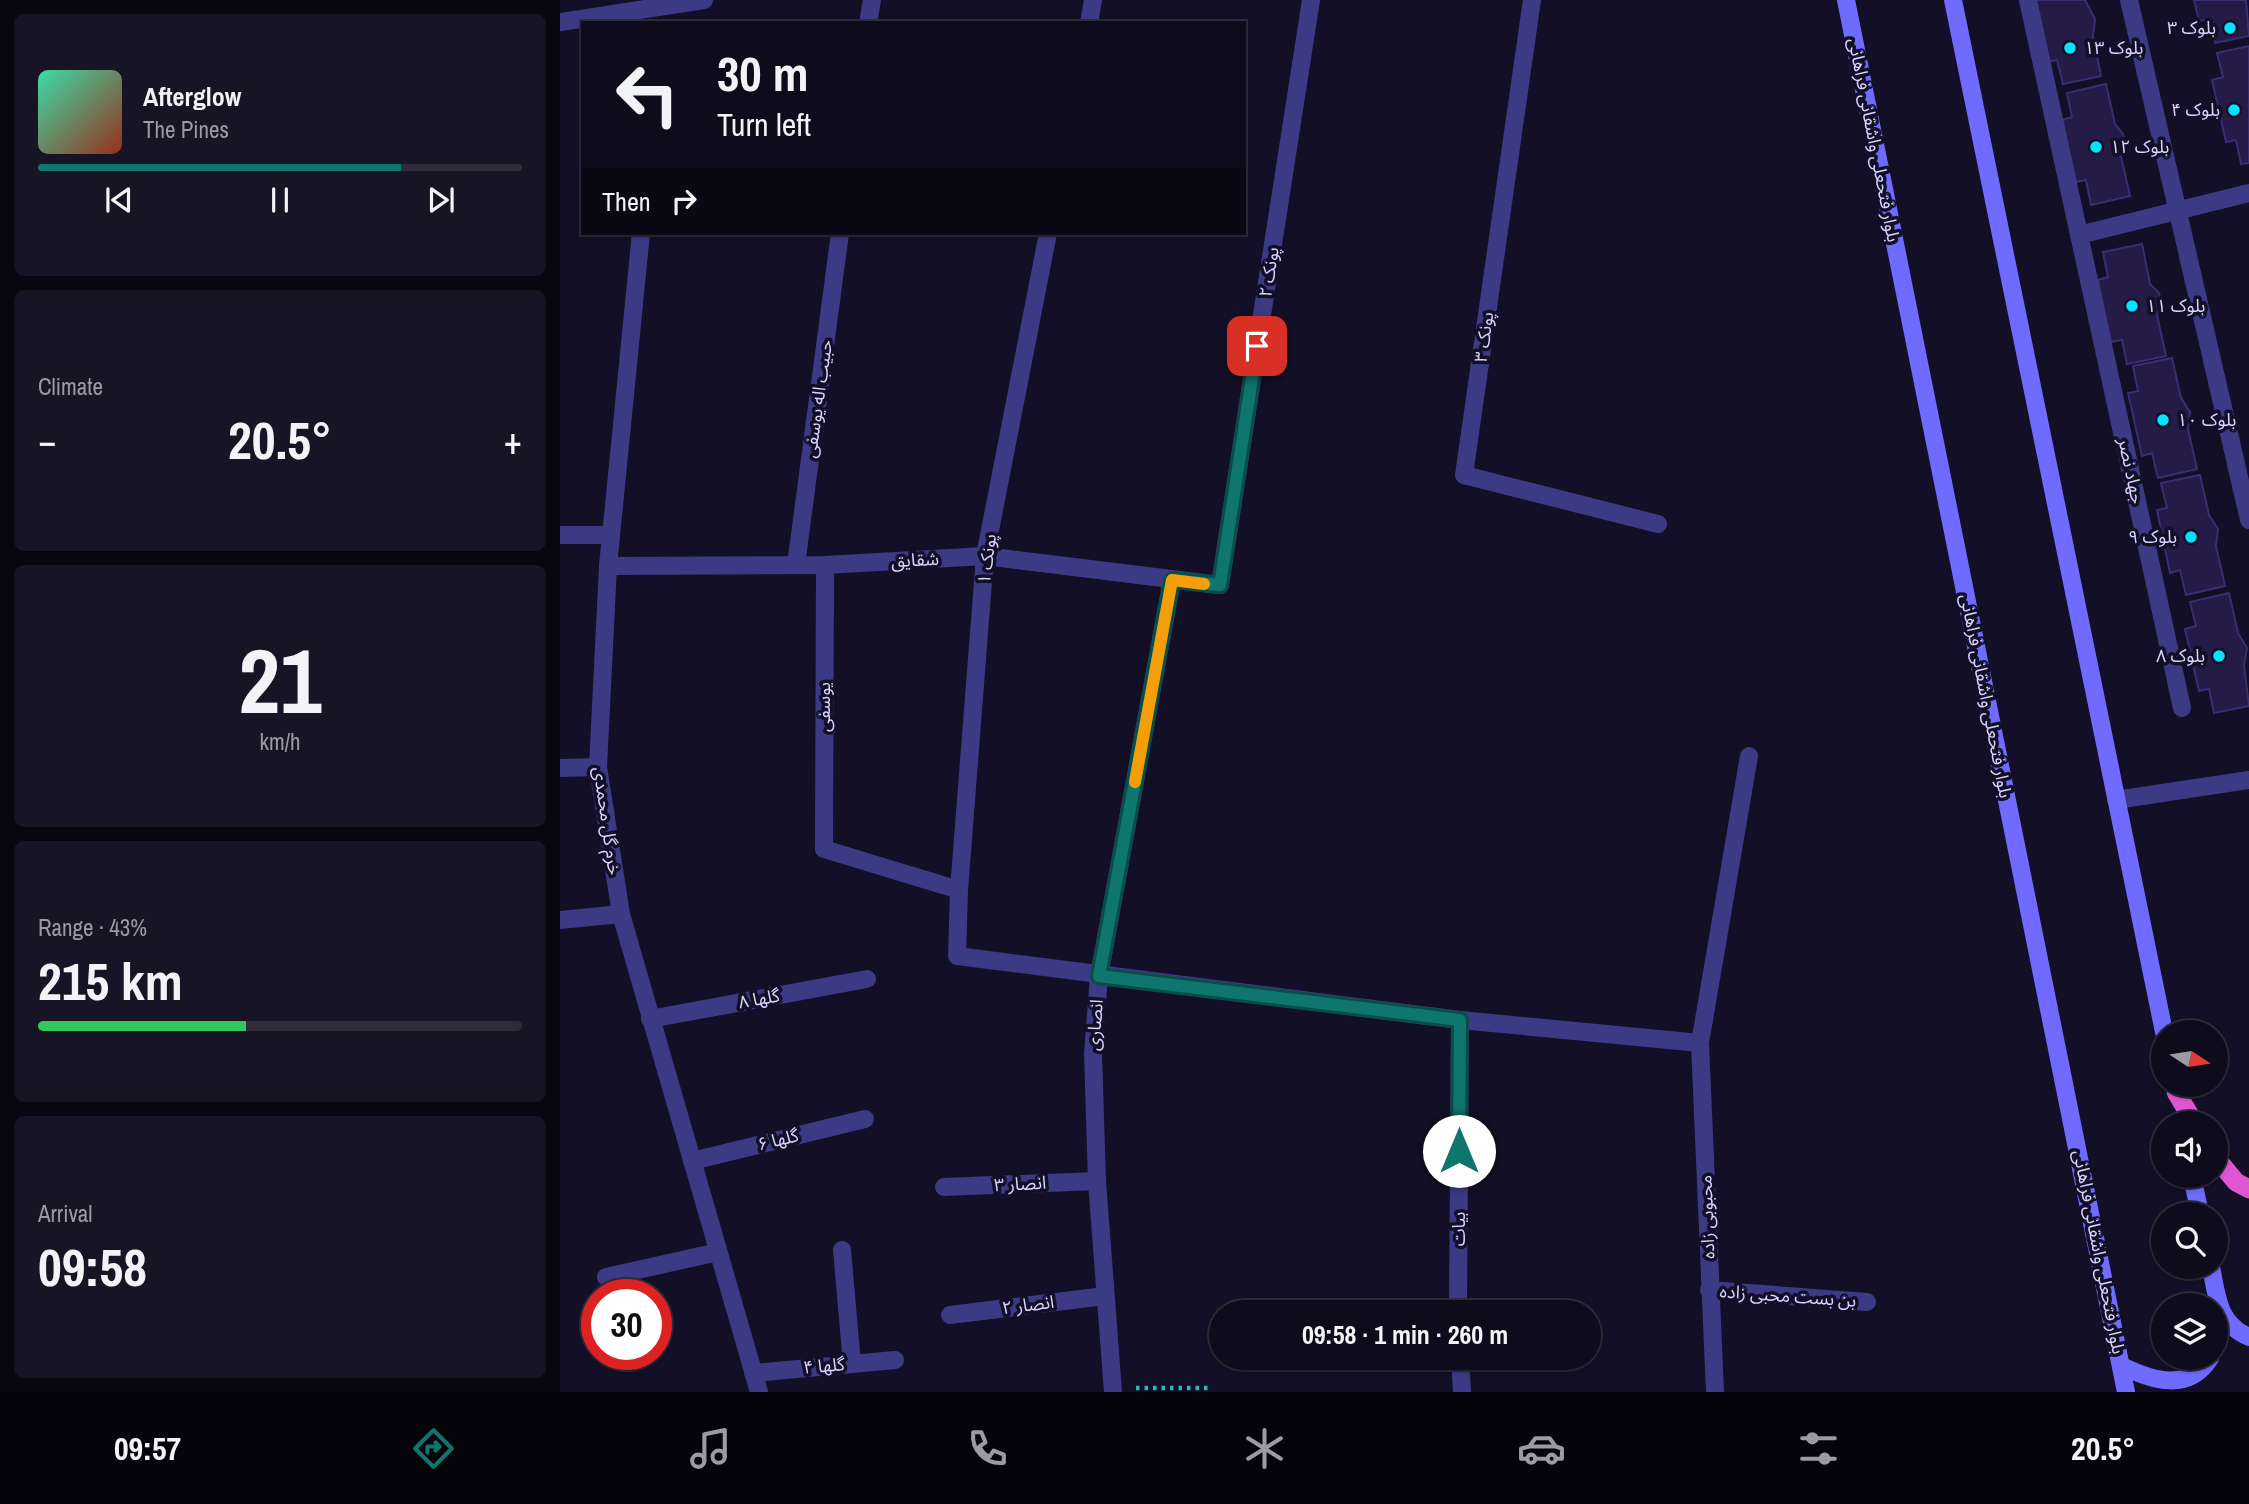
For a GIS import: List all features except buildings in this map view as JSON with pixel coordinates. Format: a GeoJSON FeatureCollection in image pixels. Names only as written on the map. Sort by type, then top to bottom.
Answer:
{"type":"FeatureCollection","features":[{"type":"Feature","properties":{"kind":"highway"},"geometry":{"type":"LineString","coordinates":[[2228,1172],[2236,1182],[2249,1189]]}},
{"type":"Feature","properties":{"kind":"main road","name":"بلوار فتحعلی واشقانی فراهانی"},"geometry":{"type":"LineString","coordinates":[[1846,0],[2126,1392]]}},
{"type":"Feature","properties":{"kind":"main road"},"geometry":{"type":"LineString","coordinates":[[1953,0],[2162,1020]]}},
{"type":"Feature","properties":{"kind":"main road"},"geometry":{"type":"LineString","coordinates":[[2228,1322],[2249,1337]]}},
{"type":"Feature","properties":{"kind":"main road"},"geometry":{"type":"LineString","coordinates":[[2122,1366],[2158,1381],[2183,1382],[2201,1370]]}},
{"type":"Feature","properties":{"kind":"street"},"geometry":{"type":"LineString","coordinates":[[560,22],[664,10],[704,0]]}},
{"type":"Feature","properties":{"kind":"street"},"geometry":{"type":"LineString","coordinates":[[869,21],[872,0]]}},
{"type":"Feature","properties":{"kind":"street"},"geometry":{"type":"LineString","coordinates":[[1089,21],[1093,0]]}},
{"type":"Feature","properties":{"kind":"street","name":"پونک ۲"},"geometry":{"type":"LineString","coordinates":[[1220,585],[1311,0]]}},
{"type":"Feature","properties":{"kind":"street","name":"پونک ۳"},"geometry":{"type":"LineString","coordinates":[[1532,0],[1464,475],[1658,524]]}},
{"type":"Feature","properties":{"kind":"street","name":"جهاد نصر"},"geometry":{"type":"LineString","coordinates":[[2028,0],[2182,708]]}},
{"type":"Feature","properties":{"kind":"street"},"geometry":{"type":"LineString","coordinates":[[2129,0],[2249,520]]}},
{"type":"Feature","properties":{"kind":"street"},"geometry":{"type":"LineString","coordinates":[[2079,236],[2249,193]]}},
{"type":"Feature","properties":{"kind":"street","name":"خرم گل محمدی"},"geometry":{"type":"LineString","coordinates":[[641,235],[608,566],[598,767],[621,914],[759,1392]]}},
{"type":"Feature","properties":{"kind":"street","name":"حبیب اله یوسفی"},"geometry":{"type":"LineString","coordinates":[[796,565],[840,235]]}},
{"type":"Feature","properties":{"kind":"street","name":"پونک ۱"},"geometry":{"type":"LineString","coordinates":[[1048,235],[985,556],[959,890],[957,956],[1099,976]]}},
{"type":"Feature","properties":{"kind":"street"},"geometry":{"type":"LineString","coordinates":[[560,535],[611,535]]}},
{"type":"Feature","properties":{"kind":"street","name":"شقایق"},"geometry":{"type":"LineString","coordinates":[[608,566],[825,565],[985,556],[1220,585]]}},
{"type":"Feature","properties":{"kind":"street","name":"یوسفی"},"geometry":{"type":"LineString","coordinates":[[825,565],[824,849],[959,890]]}},
{"type":"Feature","properties":{"kind":"street","name":"انصاری"},"geometry":{"type":"LineString","coordinates":[[1113,1390],[1097,1181],[1093,1054],[1099,976],[1172,580]]}},
{"type":"Feature","properties":{"kind":"street","name":"محبوبی زاده"},"geometry":{"type":"LineString","coordinates":[[1715,1392],[1700,1043],[1749,756]]}},
{"type":"Feature","properties":{"kind":"street"},"geometry":{"type":"LineString","coordinates":[[560,768],[598,767]]}},
{"type":"Feature","properties":{"kind":"street"},"geometry":{"type":"LineString","coordinates":[[2116,800],[2249,780]]}},
{"type":"Feature","properties":{"kind":"street"},"geometry":{"type":"LineString","coordinates":[[560,920],[621,914]]}},
{"type":"Feature","properties":{"kind":"street"},"geometry":{"type":"LineString","coordinates":[[1099,976],[1460,1020],[1700,1043]]}},
{"type":"Feature","properties":{"kind":"street","name":"گلها ۸"},"geometry":{"type":"LineString","coordinates":[[650,1018],[867,979]]}},
{"type":"Feature","properties":{"kind":"street","name":"بیات"},"geometry":{"type":"LineString","coordinates":[[1458,1300],[1460,1020]]}},
{"type":"Feature","properties":{"kind":"street","name":"گلها ۶"},"geometry":{"type":"LineString","coordinates":[[692,1161],[865,1119]]}},
{"type":"Feature","properties":{"kind":"street","name":"انصار ۳"},"geometry":{"type":"LineString","coordinates":[[944,1188],[1097,1181]]}},
{"type":"Feature","properties":{"kind":"street"},"geometry":{"type":"LineString","coordinates":[[842,1251],[852,1364]]}},
{"type":"Feature","properties":{"kind":"street"},"geometry":{"type":"LineString","coordinates":[[606,1277],[718,1252]]}},
{"type":"Feature","properties":{"kind":"street","name":"بن بست محبی زاده"},"geometry":{"type":"LineString","coordinates":[[1709,1290],[1867,1302]]}},
{"type":"Feature","properties":{"kind":"street","name":"انصار ۲"},"geometry":{"type":"LineString","coordinates":[[950,1315],[1105,1296]]}},
{"type":"Feature","properties":{"kind":"street","name":"گلها ۴"},"geometry":{"type":"LineString","coordinates":[[753,1373],[895,1360]]}},
{"type":"Feature","properties":{"kind":"street"},"geometry":{"type":"LineString","coordinates":[[1461,1370],[1462,1392]]}},
{"type":"Feature","properties":{"kind":"path"},"geometry":{"type":"LineString","coordinates":[[1113,1390],[1209,1388]]}},
{"type":"Feature","properties":{"kind":"slow traffic"},"geometry":{"type":"LineString","coordinates":[[1135,782],[1172,580],[1204,584]]}},
{"type":"Feature","properties":{"kind":"place","name":"بلوک ۳"},"geometry":{"type":"Point","coordinates":[2230,28]}},
{"type":"Feature","properties":{"kind":"place","name":"بلوک ۱۳"},"geometry":{"type":"Point","coordinates":[2070,48]}},
{"type":"Feature","properties":{"kind":"place","name":"بلوک ۴"},"geometry":{"type":"Point","coordinates":[2234,110]}},
{"type":"Feature","properties":{"kind":"place","name":"بلوک ۱۲"},"geometry":{"type":"Point","coordinates":[2096,147]}},
{"type":"Feature","properties":{"kind":"place","name":"بلوک ۱۱"},"geometry":{"type":"Point","coordinates":[2132,306]}},
{"type":"Feature","properties":{"kind":"place","name":"بلوک ۱۰"},"geometry":{"type":"Point","coordinates":[2163,420]}},
{"type":"Feature","properties":{"kind":"place","name":"بلوک ۹"},"geometry":{"type":"Point","coordinates":[2191,537]}},
{"type":"Feature","properties":{"kind":"place","name":"بلوک ۸"},"geometry":{"type":"Point","coordinates":[2219,656]}},
{"type":"Feature","properties":{"kind":"route"},"geometry":{"type":"LineString","coordinates":[[1257,346],[1220,585],[1172,580],[1099,976],[1460,1020],[1459,1151]]}}]}
